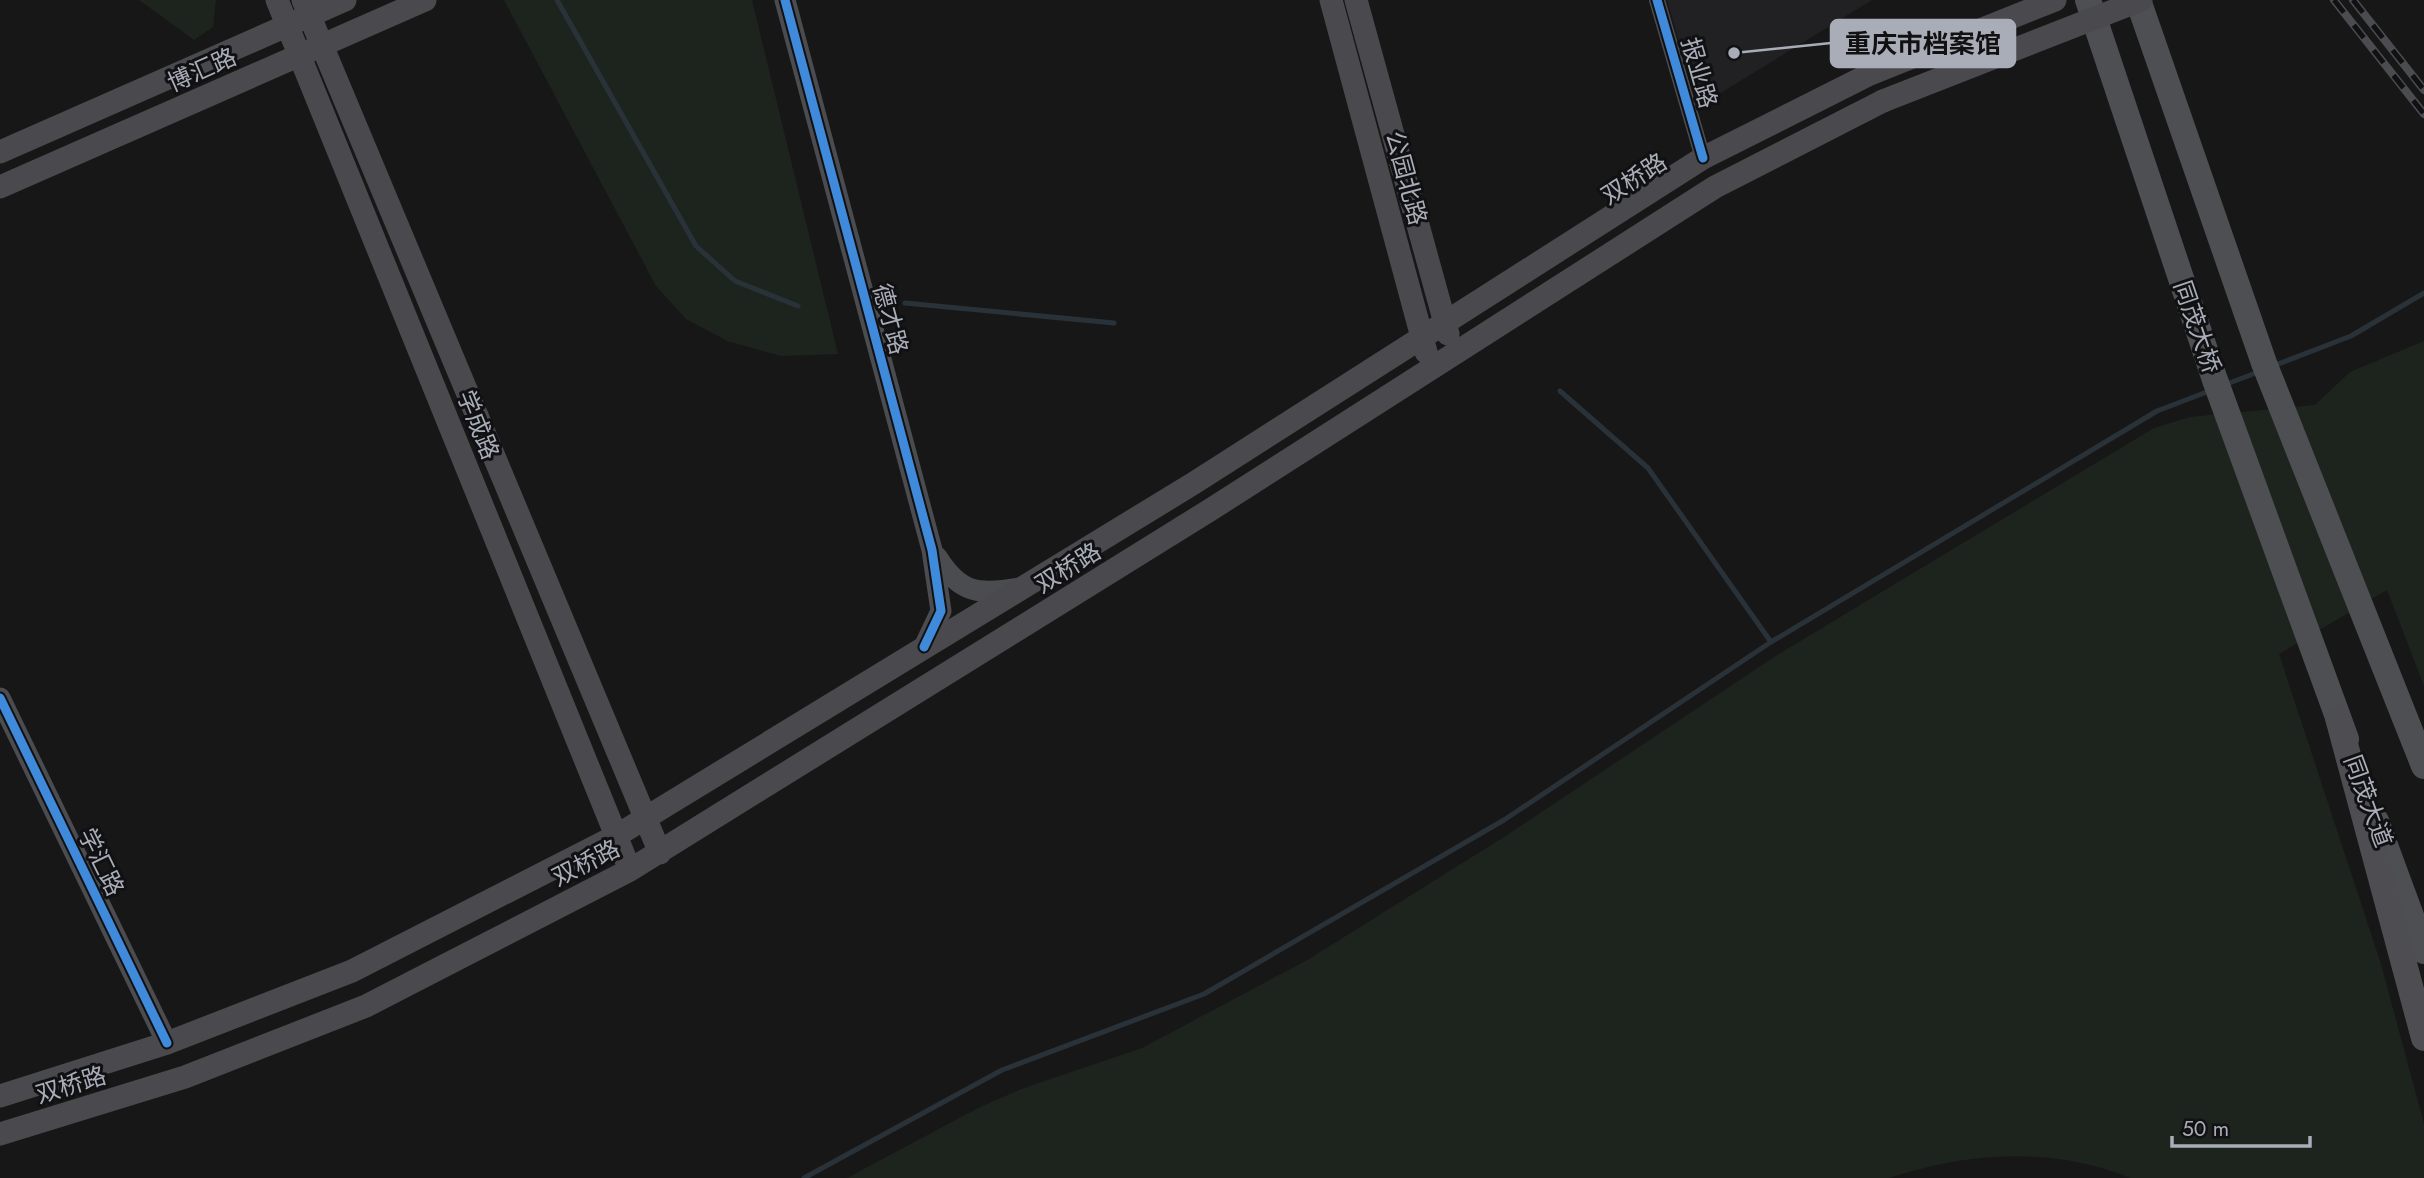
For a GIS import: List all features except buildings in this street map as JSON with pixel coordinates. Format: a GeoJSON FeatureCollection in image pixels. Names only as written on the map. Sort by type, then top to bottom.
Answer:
{"type":"FeatureCollection","features":[{"type":"Feature","properties":{"kind":"highway"},"geometry":{"type":"LineString","coordinates":[[2338,718],[2424,1038]]}},
{"type":"Feature","properties":{"kind":"main road","name":"学成路"},"geometry":{"type":"LineString","coordinates":[[277,0],[630,870]]}},
{"type":"Feature","properties":{"kind":"main road","name":"博汇路"},"geometry":{"type":"LineString","coordinates":[[0,152],[287,25],[306,8],[345,0]]}},
{"type":"Feature","properties":{"kind":"main road","name":"博汇路"},"geometry":{"type":"LineString","coordinates":[[0,187],[425,0]]}},
{"type":"Feature","properties":{"kind":"main road","name":"公园北路"},"geometry":{"type":"LineString","coordinates":[[1331,0],[1431,369]]}},
{"type":"Feature","properties":{"kind":"main road","name":"公园北路"},"geometry":{"type":"LineString","coordinates":[[1356,0],[1454,354]]}},
{"type":"Feature","properties":{"kind":"main road","name":"双桥路"},"geometry":{"type":"LineString","coordinates":[[0,1096],[167,1043],[352,971],[616,836],[1194,483],[1703,158],[1870,74],[2055,0]]}},
{"type":"Feature","properties":{"kind":"main road","name":"同茂大桥"},"geometry":{"type":"LineString","coordinates":[[2088,0],[2215,380],[2313,651]]}},
{"type":"Feature","properties":{"kind":"main road","name":"双桥路"},"geometry":{"type":"LineString","coordinates":[[0,1134],[185,1077],[366,1006],[630,870],[1210,510],[1715,187],[1883,101],[2140,0]]}},
{"type":"Feature","properties":{"kind":"main road"},"geometry":{"type":"LineString","coordinates":[[2140,0],[2264,363],[2424,766]]}},
{"type":"Feature","properties":{"kind":"main road","name":"学成路"},"geometry":{"type":"LineString","coordinates":[[306,8],[660,853]]}},
{"type":"Feature","properties":{"kind":"main road","name":"同茂大道"},"geometry":{"type":"LineString","coordinates":[[2313,651],[2424,951]]}},
{"type":"Feature","properties":{"kind":"street","name":"德才路"},"geometry":{"type":"LineString","coordinates":[[785,0],[932,550],[941,611],[925,648]]}},
{"type":"Feature","properties":{"kind":"street","name":"报业路"},"geometry":{"type":"LineString","coordinates":[[1657,0],[1703,158]]}},
{"type":"Feature","properties":{"kind":"street","name":"德才路"},"geometry":{"type":"LineString","coordinates":[[932,550],[946,572],[969,589],[994,593],[1022,588]]}},
{"type":"Feature","properties":{"kind":"street","name":"学汇路"},"geometry":{"type":"LineString","coordinates":[[0,698],[167,1043]]}},
{"type":"Feature","properties":{"kind":"shaded area"},"geometry":{"type":"Polygon","coordinates":[[[139,0],[216,0],[213,27],[194,40],[139,0]]]}},
{"type":"Feature","properties":{"kind":"shaded area"},"geometry":{"type":"Polygon","coordinates":[[[504,0],[752,0],[838,354],[781,356],[727,341],[686,319],[656,286],[504,0]]]}},
{"type":"Feature","properties":{"kind":"shaded area"},"geometry":{"type":"Polygon","coordinates":[[[1667,0],[1872,0],[1698,107],[1667,0]]]}},
{"type":"Feature","properties":{"kind":"shaded area"},"geometry":{"type":"Polygon","coordinates":[[[2424,341],[2424,686],[2387,590],[2279,654],[2381,964],[2424,1124],[2424,1178],[2130,1178],[2070,1161],[2010,1156],[1949,1163],[1889,1178],[847,1178],[978,1108],[1024,1088],[1142,1048],[1309,959],[1504,837],[1777,655],[2154,428],[2190,417],[2315,405],[2350,372],[2424,341]]]}},
{"type":"Feature","properties":{"kind":"waterway"},"geometry":{"type":"LineString","coordinates":[[557,0],[696,246],[735,281],[798,306]]}},
{"type":"Feature","properties":{"kind":"waterway"},"geometry":{"type":"LineString","coordinates":[[2273,366],[2351,336],[2424,293]]}},
{"type":"Feature","properties":{"kind":"waterway"},"geometry":{"type":"LineString","coordinates":[[905,303],[1114,323]]}},
{"type":"Feature","properties":{"kind":"waterway"},"geometry":{"type":"LineString","coordinates":[[2224,385],[2261,371]]}},
{"type":"Feature","properties":{"kind":"waterway"},"geometry":{"type":"LineString","coordinates":[[804,1178],[1002,1070],[1204,994],[1504,820],[1771,642],[2157,411],[2212,390]]}},
{"type":"Feature","properties":{"kind":"waterway"},"geometry":{"type":"LineString","coordinates":[[1560,391],[1648,468],[1771,642]]}},
{"type":"Feature","properties":{"kind":"railway"},"geometry":{"type":"LineString","coordinates":[[2334,0],[2424,114]]}},
{"type":"Feature","properties":{"kind":"railway"},"geometry":{"type":"LineString","coordinates":[[2353,0],[2424,90]]}},
{"type":"Feature","properties":{"kind":"cycle path"},"geometry":{"type":"LineString","coordinates":[[785,0],[932,550],[941,611],[924,647]]}},
{"type":"Feature","properties":{"kind":"cycle path"},"geometry":{"type":"LineString","coordinates":[[1657,0],[1703,158]]}},
{"type":"Feature","properties":{"kind":"cycle path"},"geometry":{"type":"LineString","coordinates":[[0,698],[167,1043]]}},
{"type":"Feature","properties":{"kind":"place","name":"重庆市档案馆"},"geometry":{"type":"Point","coordinates":[1734,53]}}]}
